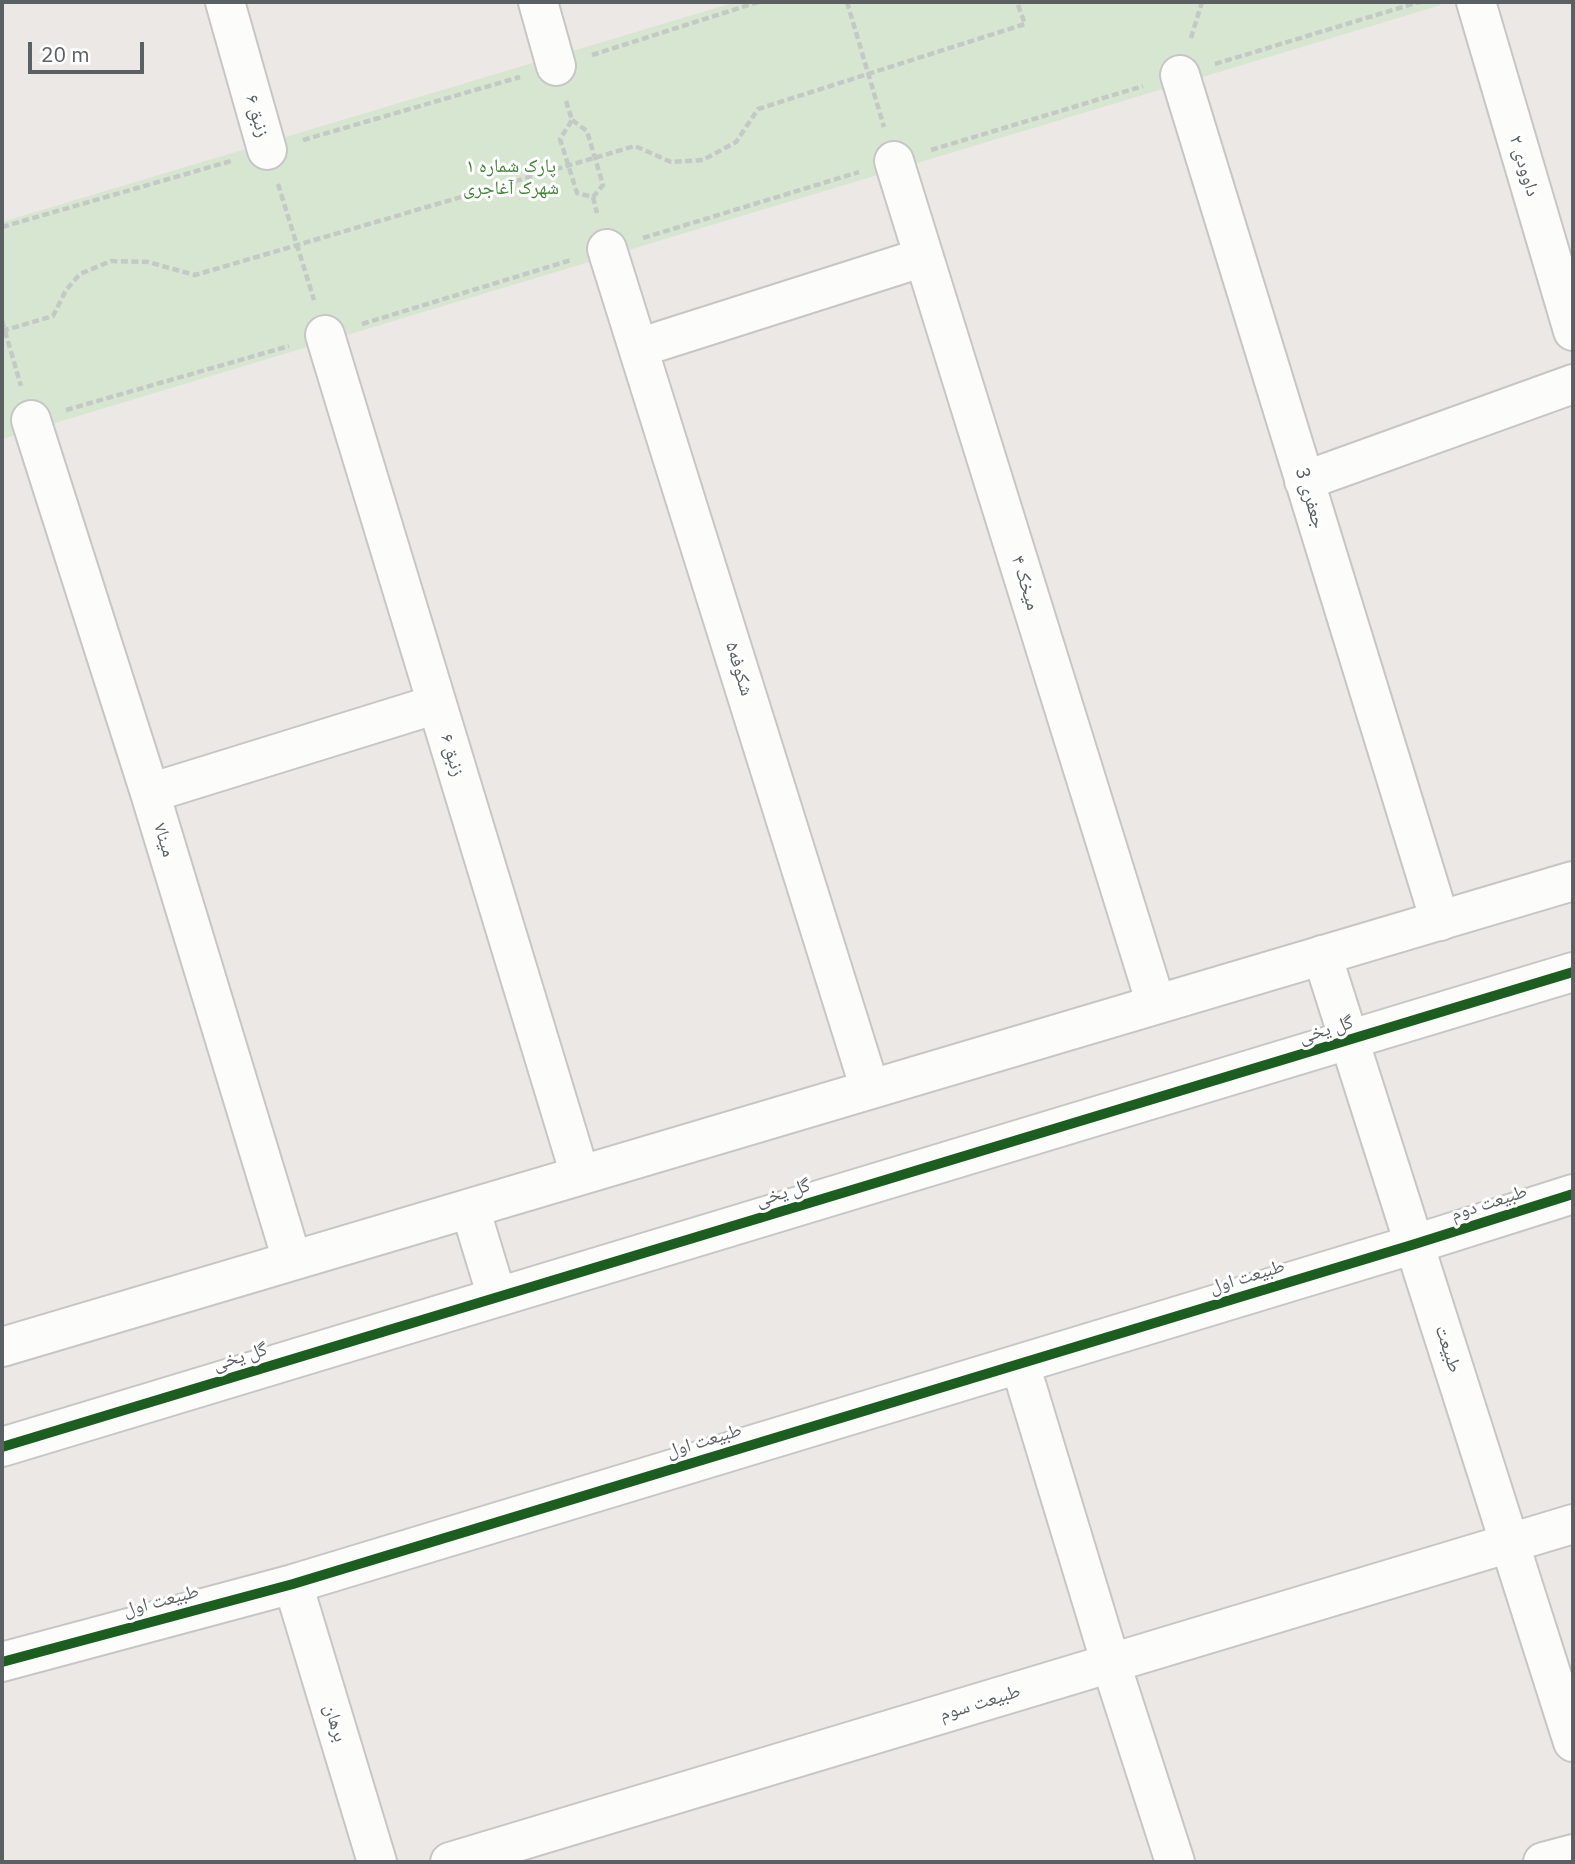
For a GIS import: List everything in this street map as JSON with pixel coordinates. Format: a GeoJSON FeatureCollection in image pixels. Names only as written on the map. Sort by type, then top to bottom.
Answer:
{"type":"FeatureCollection","features":[{"type":"Feature","properties":{"kind":"street","name":"زنبق ۶"},"geometry":{"type":"LineString","coordinates":[[225,2],[267,150]]}},
{"type":"Feature","properties":{"kind":"street"},"geometry":{"type":"LineString","coordinates":[[537,2],[556,66]]}},
{"type":"Feature","properties":{"kind":"street","name":"داوودی ۲"},"geometry":{"type":"LineString","coordinates":[[1476,2],[1573,331]]}},
{"type":"Feature","properties":{"kind":"street","name":"3 جعفری"},"geometry":{"type":"LineString","coordinates":[[1180,75],[1440,921]]}},
{"type":"Feature","properties":{"kind":"street","name":"میخک ۴"},"geometry":{"type":"LineString","coordinates":[[894,161],[1156,1004]]}},
{"type":"Feature","properties":{"kind":"street","name":"شکوفه۵"},"geometry":{"type":"LineString","coordinates":[[607,248],[870,1088]]}},
{"type":"Feature","properties":{"kind":"street"},"geometry":{"type":"LineString","coordinates":[[638,348],[924,257]]}},
{"type":"Feature","properties":{"kind":"street","name":"زنبق ۶"},"geometry":{"type":"LineString","coordinates":[[325,335],[580,1175]]}},
{"type":"Feature","properties":{"kind":"street"},"geometry":{"type":"LineString","coordinates":[[1304,481],[1573,384]]}},
{"type":"Feature","properties":{"kind":"street","name":"مینا۷"},"geometry":{"type":"LineString","coordinates":[[31,420],[150,793],[292,1260]]}},
{"type":"Feature","properties":{"kind":"street"},"geometry":{"type":"LineString","coordinates":[[150,793],[437,704]]}},
{"type":"Feature","properties":{"kind":"street"},"geometry":{"type":"LineString","coordinates":[[3,1344],[1573,881]]}},
{"type":"Feature","properties":{"kind":"street","name":"طبیعت"},"geometry":{"type":"LineString","coordinates":[[1322,955],[1573,1742]]}},
{"type":"Feature","properties":{"kind":"street","name":"گل یخی"},"geometry":{"type":"LineString","coordinates":[[2,1447],[1573,972]]}},
{"type":"Feature","properties":{"kind":"street","name":"طبیعت دوم"},"geometry":{"type":"LineString","coordinates":[[1415,1244],[1573,1194]]}},
{"type":"Feature","properties":{"kind":"street"},"geometry":{"type":"LineString","coordinates":[[470,1208],[497,1297]]}},
{"type":"Feature","properties":{"kind":"street","name":"طبیعت اول"},"geometry":{"type":"LineString","coordinates":[[2,1662],[293,1584],[1415,1244]]}},
{"type":"Feature","properties":{"kind":"street"},"geometry":{"type":"LineString","coordinates":[[1020,1364],[1111,1664],[1175,1862]]}},
{"type":"Feature","properties":{"kind":"street","name":"طبیعت سوم"},"geometry":{"type":"LineString","coordinates":[[450,1862],[1573,1524]]}},
{"type":"Feature","properties":{"kind":"street","name":"برهان"},"geometry":{"type":"LineString","coordinates":[[293,1584],[377,1862]]}},
{"type":"Feature","properties":{"kind":"street"},"geometry":{"type":"LineString","coordinates":[[1543,1862],[1573,1854]]}},
{"type":"Feature","properties":{"kind":"path"},"geometry":{"type":"LineString","coordinates":[[2,227],[556,66],[758,2]]}},
{"type":"Feature","properties":{"kind":"path"},"geometry":{"type":"LineString","coordinates":[[847,2],[894,161]]}},
{"type":"Feature","properties":{"kind":"path"},"geometry":{"type":"LineString","coordinates":[[3,331],[53,316],[66,290],[80,274],[111,261],[148,262],[195,275],[635,146],[671,162],[703,160],[736,142],[758,108],[1025,24],[1017,2]]}},
{"type":"Feature","properties":{"kind":"path"},"geometry":{"type":"LineString","coordinates":[[2,321],[31,420],[325,335],[1419,2]]}},
{"type":"Feature","properties":{"kind":"path"},"geometry":{"type":"LineString","coordinates":[[572,120],[587,131],[603,185],[593,197],[577,193],[568,166],[560,139],[572,120]]}},
{"type":"Feature","properties":{"kind":"path"},"geometry":{"type":"LineString","coordinates":[[267,150],[325,335]]}},
{"type":"Feature","properties":{"kind":"green space","name":"پارک شماره ۱ شهرک آغاجری"},"geometry":{"type":"Polygon","coordinates":[[[736,2],[1440,2],[1441,5],[2,439],[2,222],[736,2]]]}},
{"type":"Feature","properties":{"kind":"cycle path"},"geometry":{"type":"LineString","coordinates":[[2,1447],[1573,972]]}},
{"type":"Feature","properties":{"kind":"cycle path"},"geometry":{"type":"LineString","coordinates":[[2,1662],[293,1584],[1573,1194]]}}]}
